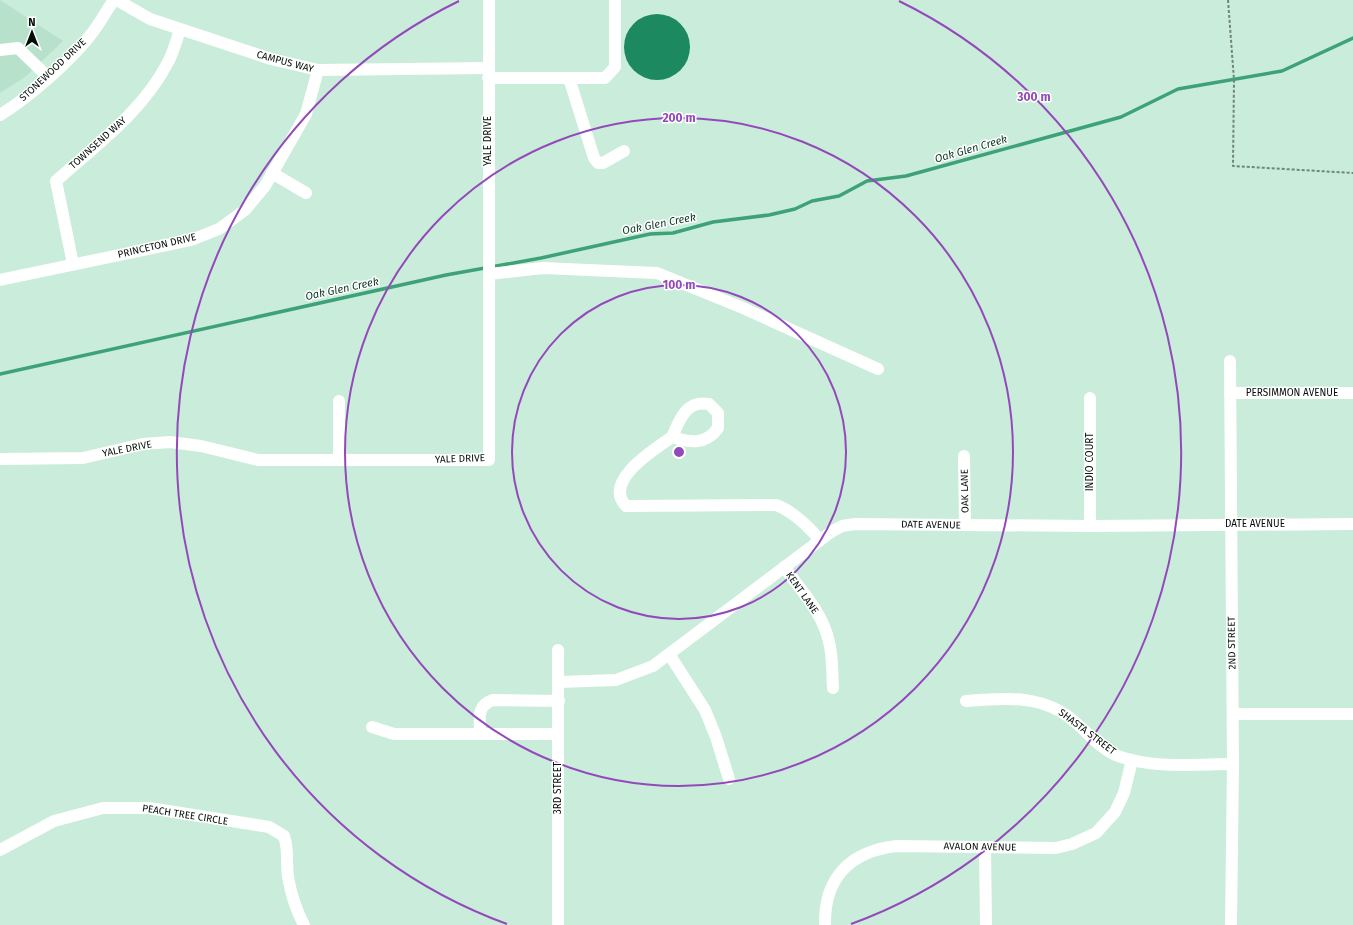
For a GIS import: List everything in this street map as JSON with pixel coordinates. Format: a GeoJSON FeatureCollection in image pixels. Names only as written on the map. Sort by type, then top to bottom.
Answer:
{"type":"FeatureCollection","features":[{"type":"Feature","properties":{"kind":"street","name":"CAMPUS WAY"},"geometry":{"type":"LineString","coordinates":[[115,0],[150,19],[180,30],[271,59],[318,70],[488,73],[569,78],[605,78],[615,67],[615,0]]}},
{"type":"Feature","properties":{"kind":"street","name":"STONEWOOD DRIVE"},"geometry":{"type":"LineString","coordinates":[[0,115],[15,106],[48,77],[91,34],[115,0]]}},
{"type":"Feature","properties":{"kind":"street","name":"YALE DRIVE"},"geometry":{"type":"LineString","coordinates":[[0,459],[83,458],[143,444],[170,442],[201,446],[258,460],[489,460],[489,0]]}},
{"type":"Feature","properties":{"kind":"street","name":"TOWNSEND WAY"},"geometry":{"type":"LineString","coordinates":[[73,264],[56,181],[130,114],[153,88],[168,63],[180,30]]}},
{"type":"Feature","properties":{"kind":"street"},"geometry":{"type":"LineString","coordinates":[[0,50],[18,48],[48,77]]}},
{"type":"Feature","properties":{"kind":"street","name":"PRINCETON DRIVE"},"geometry":{"type":"LineString","coordinates":[[0,280],[191,240],[219,229],[245,210],[265,186],[306,114],[318,70]]}},
{"type":"Feature","properties":{"kind":"street"},"geometry":{"type":"LineString","coordinates":[[569,78],[594,158],[598,163],[603,163],[624,151]]}},
{"type":"Feature","properties":{"kind":"street"},"geometry":{"type":"LineString","coordinates":[[272,173],[306,193]]}},
{"type":"Feature","properties":{"kind":"street"},"geometry":{"type":"LineString","coordinates":[[489,274],[543,268],[656,274],[743,308],[878,369]]}},
{"type":"Feature","properties":{"kind":"street","name":"2ND STREET"},"geometry":{"type":"LineString","coordinates":[[1230,361],[1230,524],[1233,714],[1231,925]]}},
{"type":"Feature","properties":{"kind":"street","name":"PERSIMMON AVENUE"},"geometry":{"type":"LineString","coordinates":[[1230,393],[1353,393]]}},
{"type":"Feature","properties":{"kind":"street","name":"INDIO COURT"},"geometry":{"type":"LineString","coordinates":[[1090,398],[1090,526]]}},
{"type":"Feature","properties":{"kind":"street"},"geometry":{"type":"LineString","coordinates":[[339,401],[339,460]]}},
{"type":"Feature","properties":{"kind":"street"},"geometry":{"type":"LineString","coordinates":[[672,436],[631,468],[625,476],[621,484],[620,491],[623,502],[626,506],[776,505],[786,509],[808,527],[820,540]]}},
{"type":"Feature","properties":{"kind":"street","name":"OAK LANE"},"geometry":{"type":"LineString","coordinates":[[964,456],[965,525]]}},
{"type":"Feature","properties":{"kind":"street","name":"DATE AVENUE"},"geometry":{"type":"LineString","coordinates":[[559,682],[616,680],[653,666],[820,540],[842,526],[855,524],[1090,526],[1353,524]]}},
{"type":"Feature","properties":{"kind":"street","name":"KENT LANE"},"geometry":{"type":"LineString","coordinates":[[784,567],[814,607],[822,623],[829,641],[833,688]]}},
{"type":"Feature","properties":{"kind":"street","name":"3RD STREET"},"geometry":{"type":"LineString","coordinates":[[558,650],[558,925]]}},
{"type":"Feature","properties":{"kind":"street"},"geometry":{"type":"LineString","coordinates":[[669,654],[705,710],[716,737],[729,779]]}},
{"type":"Feature","properties":{"kind":"street","name":"SHASTA STREET"},"geometry":{"type":"LineString","coordinates":[[966,701],[1018,699],[1032,700],[1048,705],[1064,713],[1104,748],[1117,756],[1132,760],[1172,765],[1233,764]]}},
{"type":"Feature","properties":{"kind":"street"},"geometry":{"type":"LineString","coordinates":[[480,734],[481,708],[484,703],[493,700],[559,701]]}},
{"type":"Feature","properties":{"kind":"street"},"geometry":{"type":"LineString","coordinates":[[1233,714],[1353,714]]}},
{"type":"Feature","properties":{"kind":"street"},"geometry":{"type":"LineString","coordinates":[[372,727],[394,734],[558,734]]}},
{"type":"Feature","properties":{"kind":"street","name":"AVALON AVENUE"},"geometry":{"type":"LineString","coordinates":[[825,925],[828,892],[841,872],[850,862],[862,854],[885,847],[896,846],[1056,848],[1085,840],[1105,825],[1118,808],[1124,793],[1132,760]]}},
{"type":"Feature","properties":{"kind":"street","name":"PEACH TREE CIRCLE"},"geometry":{"type":"LineString","coordinates":[[0,850],[54,821],[103,808],[149,808],[269,827],[284,836],[288,845],[288,876],[296,910],[304,925]]}},
{"type":"Feature","properties":{"kind":"street"},"geometry":{"type":"LineString","coordinates":[[985,847],[986,925]]}},
{"type":"Feature","properties":{"kind":"path"},"geometry":{"type":"LineString","coordinates":[[1228,0],[1234,80],[1233,166],[1353,173]]}},
{"type":"Feature","properties":{"kind":"shaded area"},"geometry":{"type":"Polygon","coordinates":[[[0,0],[63,41],[25,77],[0,93],[0,0]]]}},
{"type":"Feature","properties":{"kind":"building"},"geometry":{"type":"Polygon","coordinates":[[[657,14],[670,17],[680,24],[687,34],[690,47],[687,60],[680,70],[670,77],[657,80],[644,77],[634,70],[627,60],[624,47],[627,34],[634,24],[644,17],[657,14]]]}},
{"type":"Feature","properties":{"kind":"waterway","name":"Oak Glen Creek"},"geometry":{"type":"LineString","coordinates":[[0,374],[446,275],[541,258],[650,234],[673,233],[713,222],[769,215],[795,209],[812,201],[839,196],[867,181],[906,176],[1121,117],[1178,89],[1282,71],[1353,38]]}}]}
